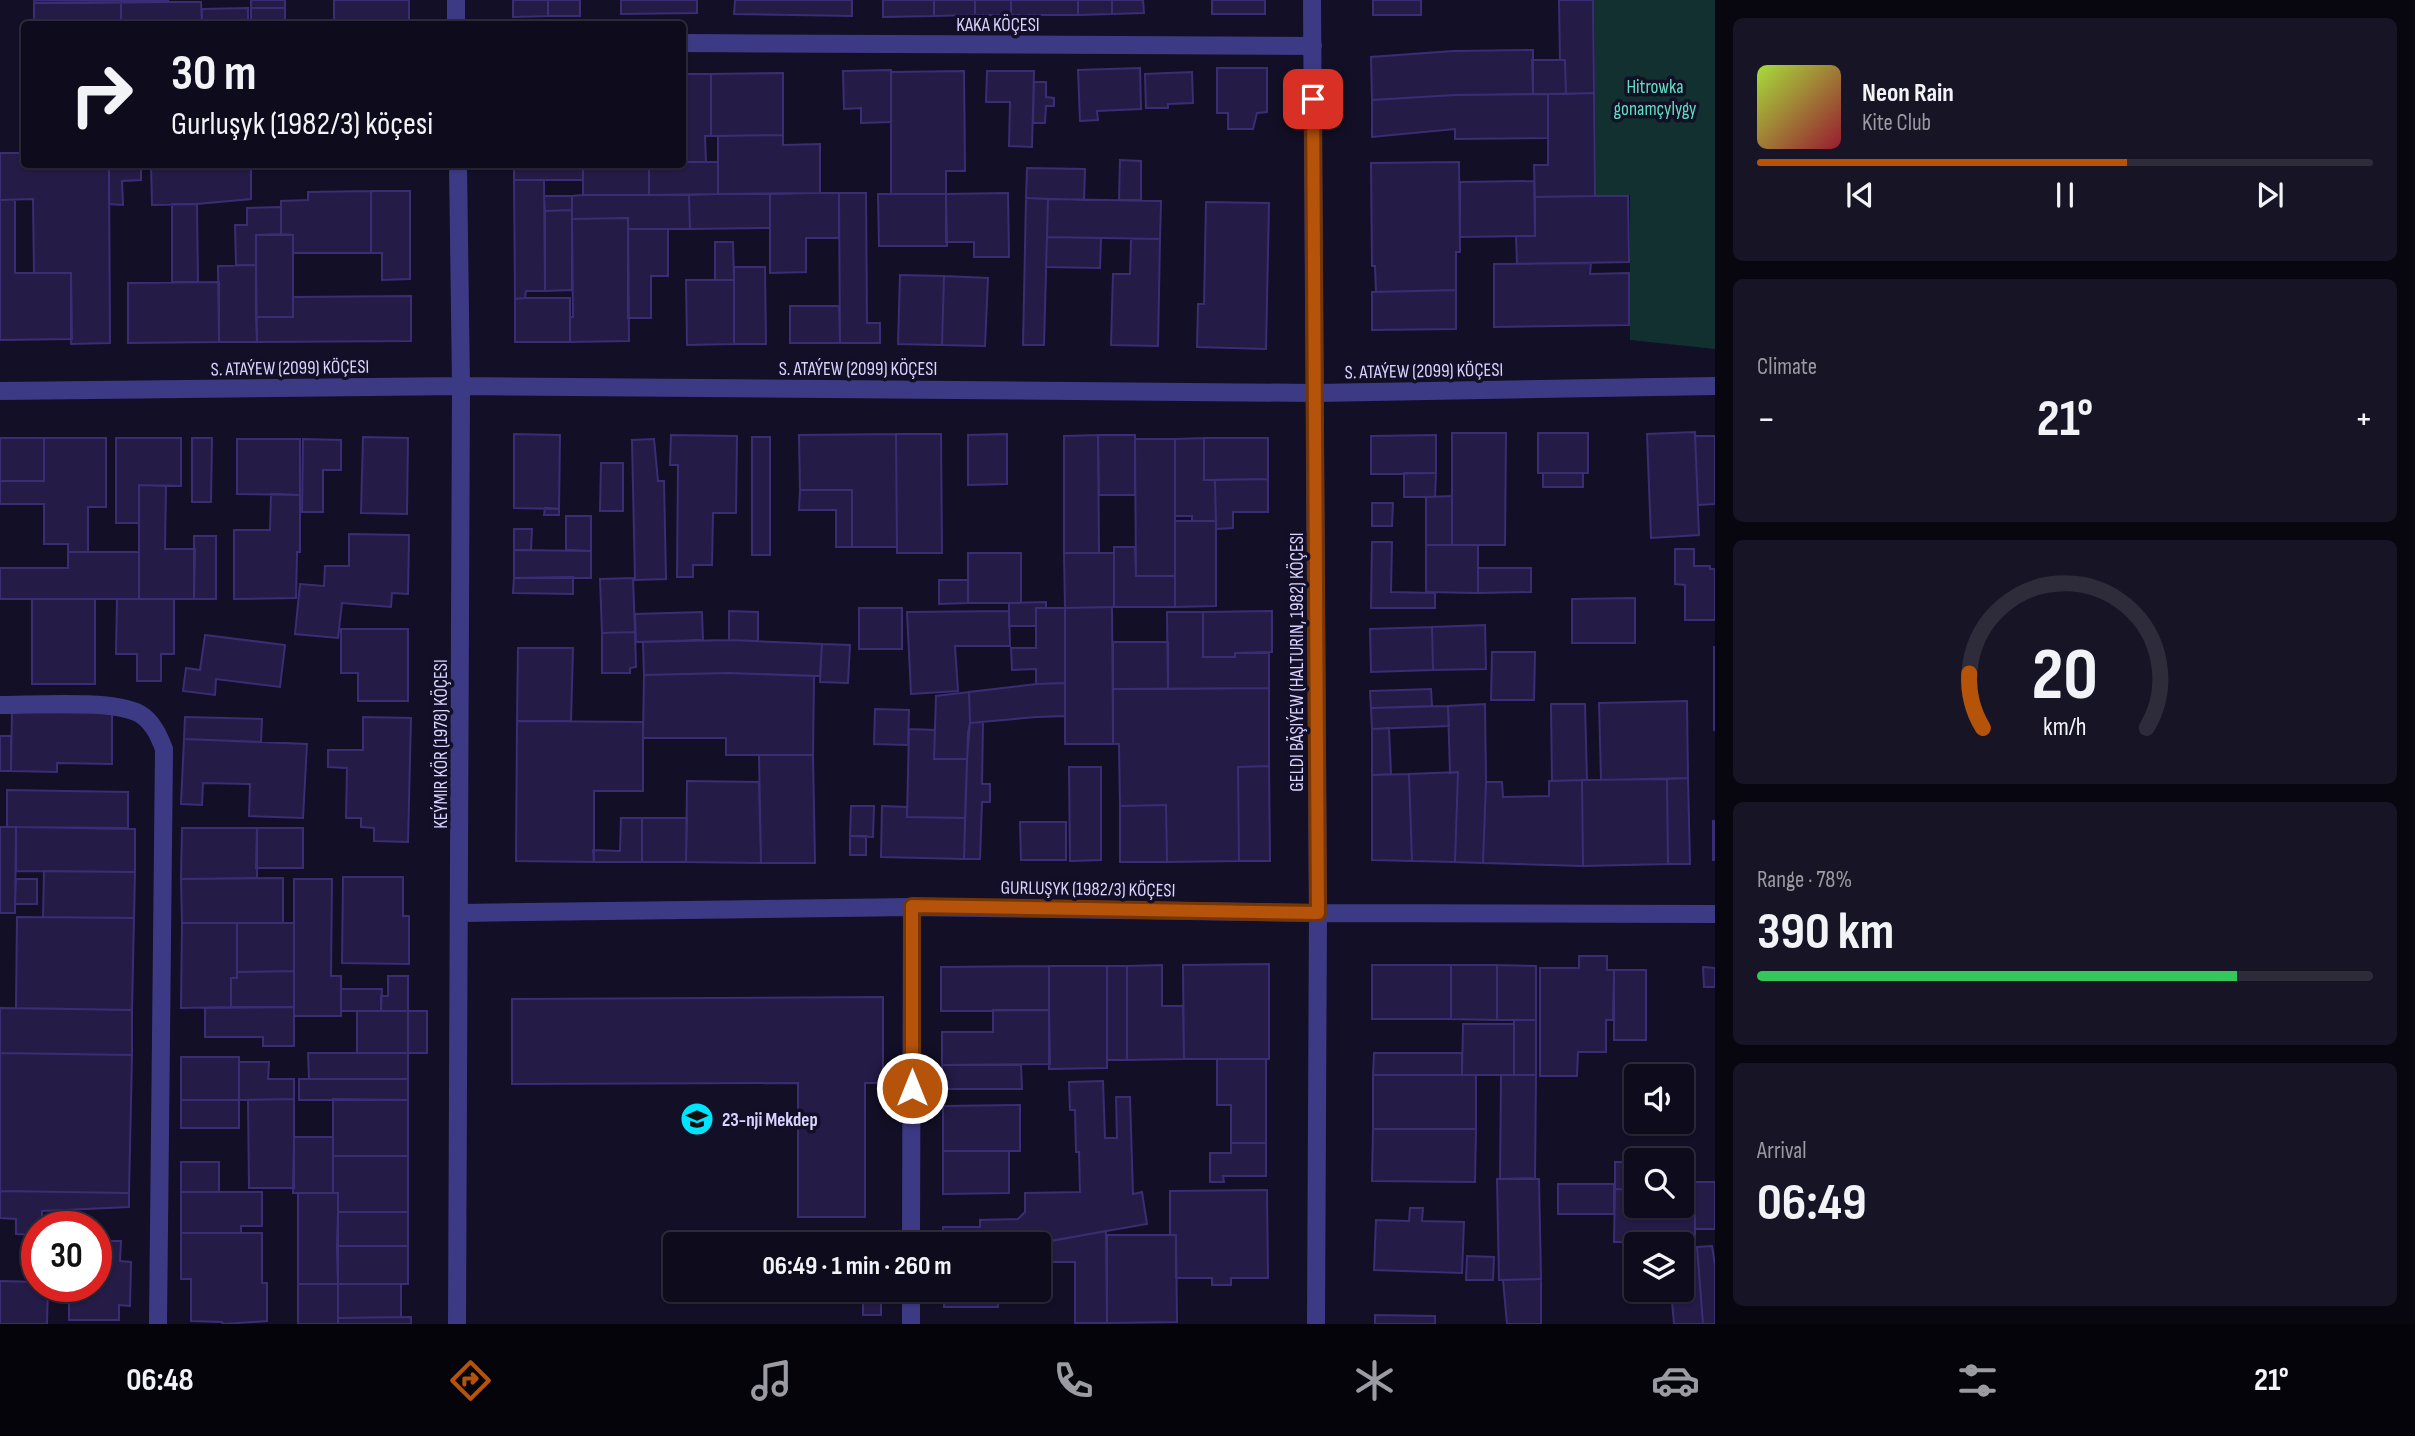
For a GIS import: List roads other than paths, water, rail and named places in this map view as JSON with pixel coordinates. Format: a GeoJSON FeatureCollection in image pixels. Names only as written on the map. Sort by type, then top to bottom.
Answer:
{"type":"FeatureCollection","features":[{"type":"Feature","properties":{"kind":"street"},"geometry":{"type":"LineString","coordinates":[[456,0],[456,21]]}},
{"type":"Feature","properties":{"kind":"street","name":"GELDI BÄŞIÝEW (HALTURIN, 1982) KÖÇESI"},"geometry":{"type":"LineString","coordinates":[[1312,0],[1318,913],[1316,1324]]}},
{"type":"Feature","properties":{"kind":"street","name":"KAKA KÖÇESI"},"geometry":{"type":"LineString","coordinates":[[686,43],[1313,46]]}},
{"type":"Feature","properties":{"kind":"street","name":"KEÝMIR KÖR (1978) KÖÇESI"},"geometry":{"type":"LineString","coordinates":[[457,1324],[461,386],[458,168]]}},
{"type":"Feature","properties":{"kind":"street","name":"S. ATAÝEW (2099) KÖÇESI"},"geometry":{"type":"LineString","coordinates":[[0,391],[461,386],[1316,393],[1715,386]]}},
{"type":"Feature","properties":{"kind":"street"},"geometry":{"type":"LineString","coordinates":[[0,705],[119,706],[142,715],[157,731],[164,749],[158,1324]]}},
{"type":"Feature","properties":{"kind":"street"},"geometry":{"type":"LineString","coordinates":[[911,1232],[912,906]]}},
{"type":"Feature","properties":{"kind":"street","name":"GURLUŞYK (1982/3) KÖÇESI"},"geometry":{"type":"LineString","coordinates":[[460,913],[912,906],[1318,913],[1715,914]]}},
{"type":"Feature","properties":{"kind":"street"},"geometry":{"type":"LineString","coordinates":[[911,1302],[911,1324]]}},
{"type":"Feature","properties":{"kind":"place","name":"23-nji Mekdep"},"geometry":{"type":"Point","coordinates":[697,1119]}},
{"type":"Feature","properties":{"kind":"park label","name":"Hitrowka gonamçylygy"},"geometry":{"type":"Point","coordinates":[1655,97]}}]}
